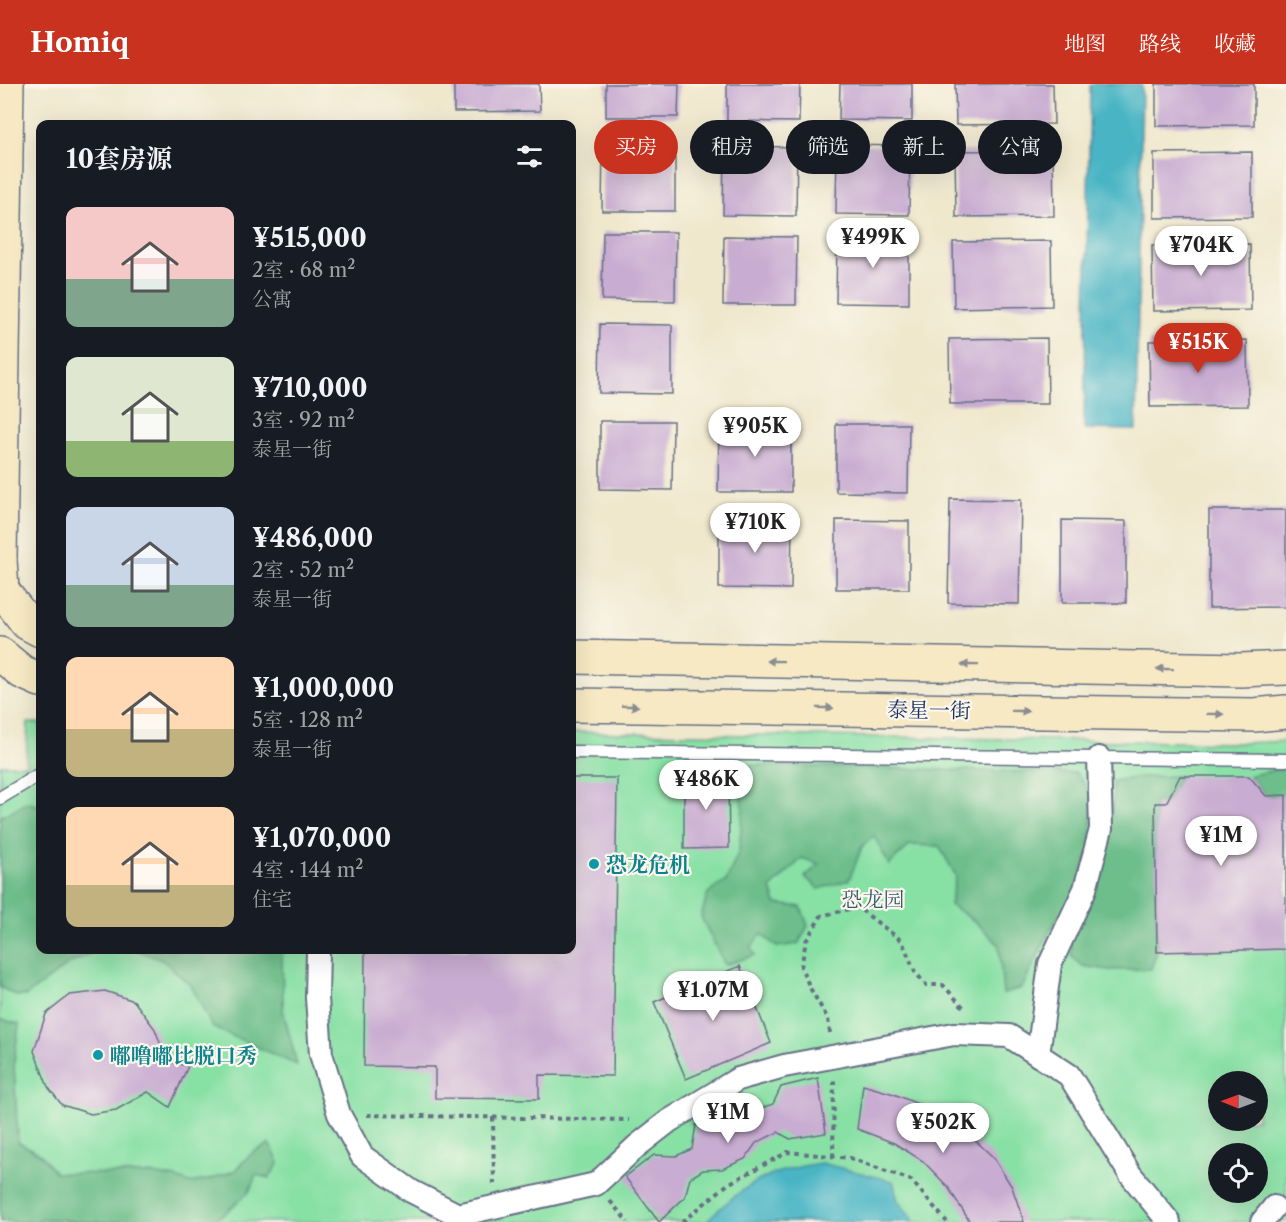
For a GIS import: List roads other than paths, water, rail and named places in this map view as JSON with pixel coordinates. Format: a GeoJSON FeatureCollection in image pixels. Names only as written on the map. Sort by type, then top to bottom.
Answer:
{"type":"FeatureCollection","features":[{"type":"Feature","properties":{"kind":"street"},"geometry":{"type":"LineString","coordinates":[[7,84],[1,575],[27,623],[36,628]]}},
{"type":"Feature","properties":{"kind":"street"},"geometry":{"type":"LineString","coordinates":[[0,654],[22,672],[36,678]]}},
{"type":"Feature","properties":{"kind":"street"},"geometry":{"type":"LineString","coordinates":[[576,657],[1241,670],[1286,668]]}},
{"type":"Feature","properties":{"kind":"street","name":"泰星一街"},"geometry":{"type":"LineString","coordinates":[[576,705],[1254,715],[1286,712]]}},
{"type":"Feature","properties":{"kind":"street"},"geometry":{"type":"LineString","coordinates":[[1038,1055],[1050,964],[1085,889],[1101,829],[1099,758]]}},
{"type":"Feature","properties":{"kind":"street"},"geometry":{"type":"LineString","coordinates":[[318,954],[317,998],[321,1054],[339,1114],[362,1156],[411,1191],[458,1218],[494,1206],[596,1184],[637,1146],[669,1121],[738,1079],[784,1066],[954,1034],[1009,1036],[1069,1074],[1130,1174],[1169,1222]]}},
{"type":"Feature","properties":{"kind":"lane"},"geometry":{"type":"LineString","coordinates":[[576,752],[1286,760]]}},
{"type":"Feature","properties":{"kind":"lane"},"geometry":{"type":"LineString","coordinates":[[0,798],[36,776]]}},
{"type":"Feature","properties":{"kind":"water"},"geometry":{"type":"Polygon","coordinates":[[[1090,84],[1142,84],[1136,430],[1084,429],[1090,84]]]}},
{"type":"Feature","properties":{"kind":"water"},"geometry":{"type":"Polygon","coordinates":[[[821,1163],[893,1181],[898,1201],[915,1222],[707,1222],[731,1199],[752,1184],[773,1174],[821,1163]]]}},
{"type":"Feature","properties":{"kind":"place","name":"恐龙危机"},"geometry":{"type":"Point","coordinates":[594,864]}},
{"type":"Feature","properties":{"kind":"place","name":"嘟噜嘟比脱口秀"},"geometry":{"type":"Point","coordinates":[98,1055]}},
{"type":"Feature","properties":{"kind":"park label","name":"恐龙园"},"geometry":{"type":"Point","coordinates":[873,899]}}]}
